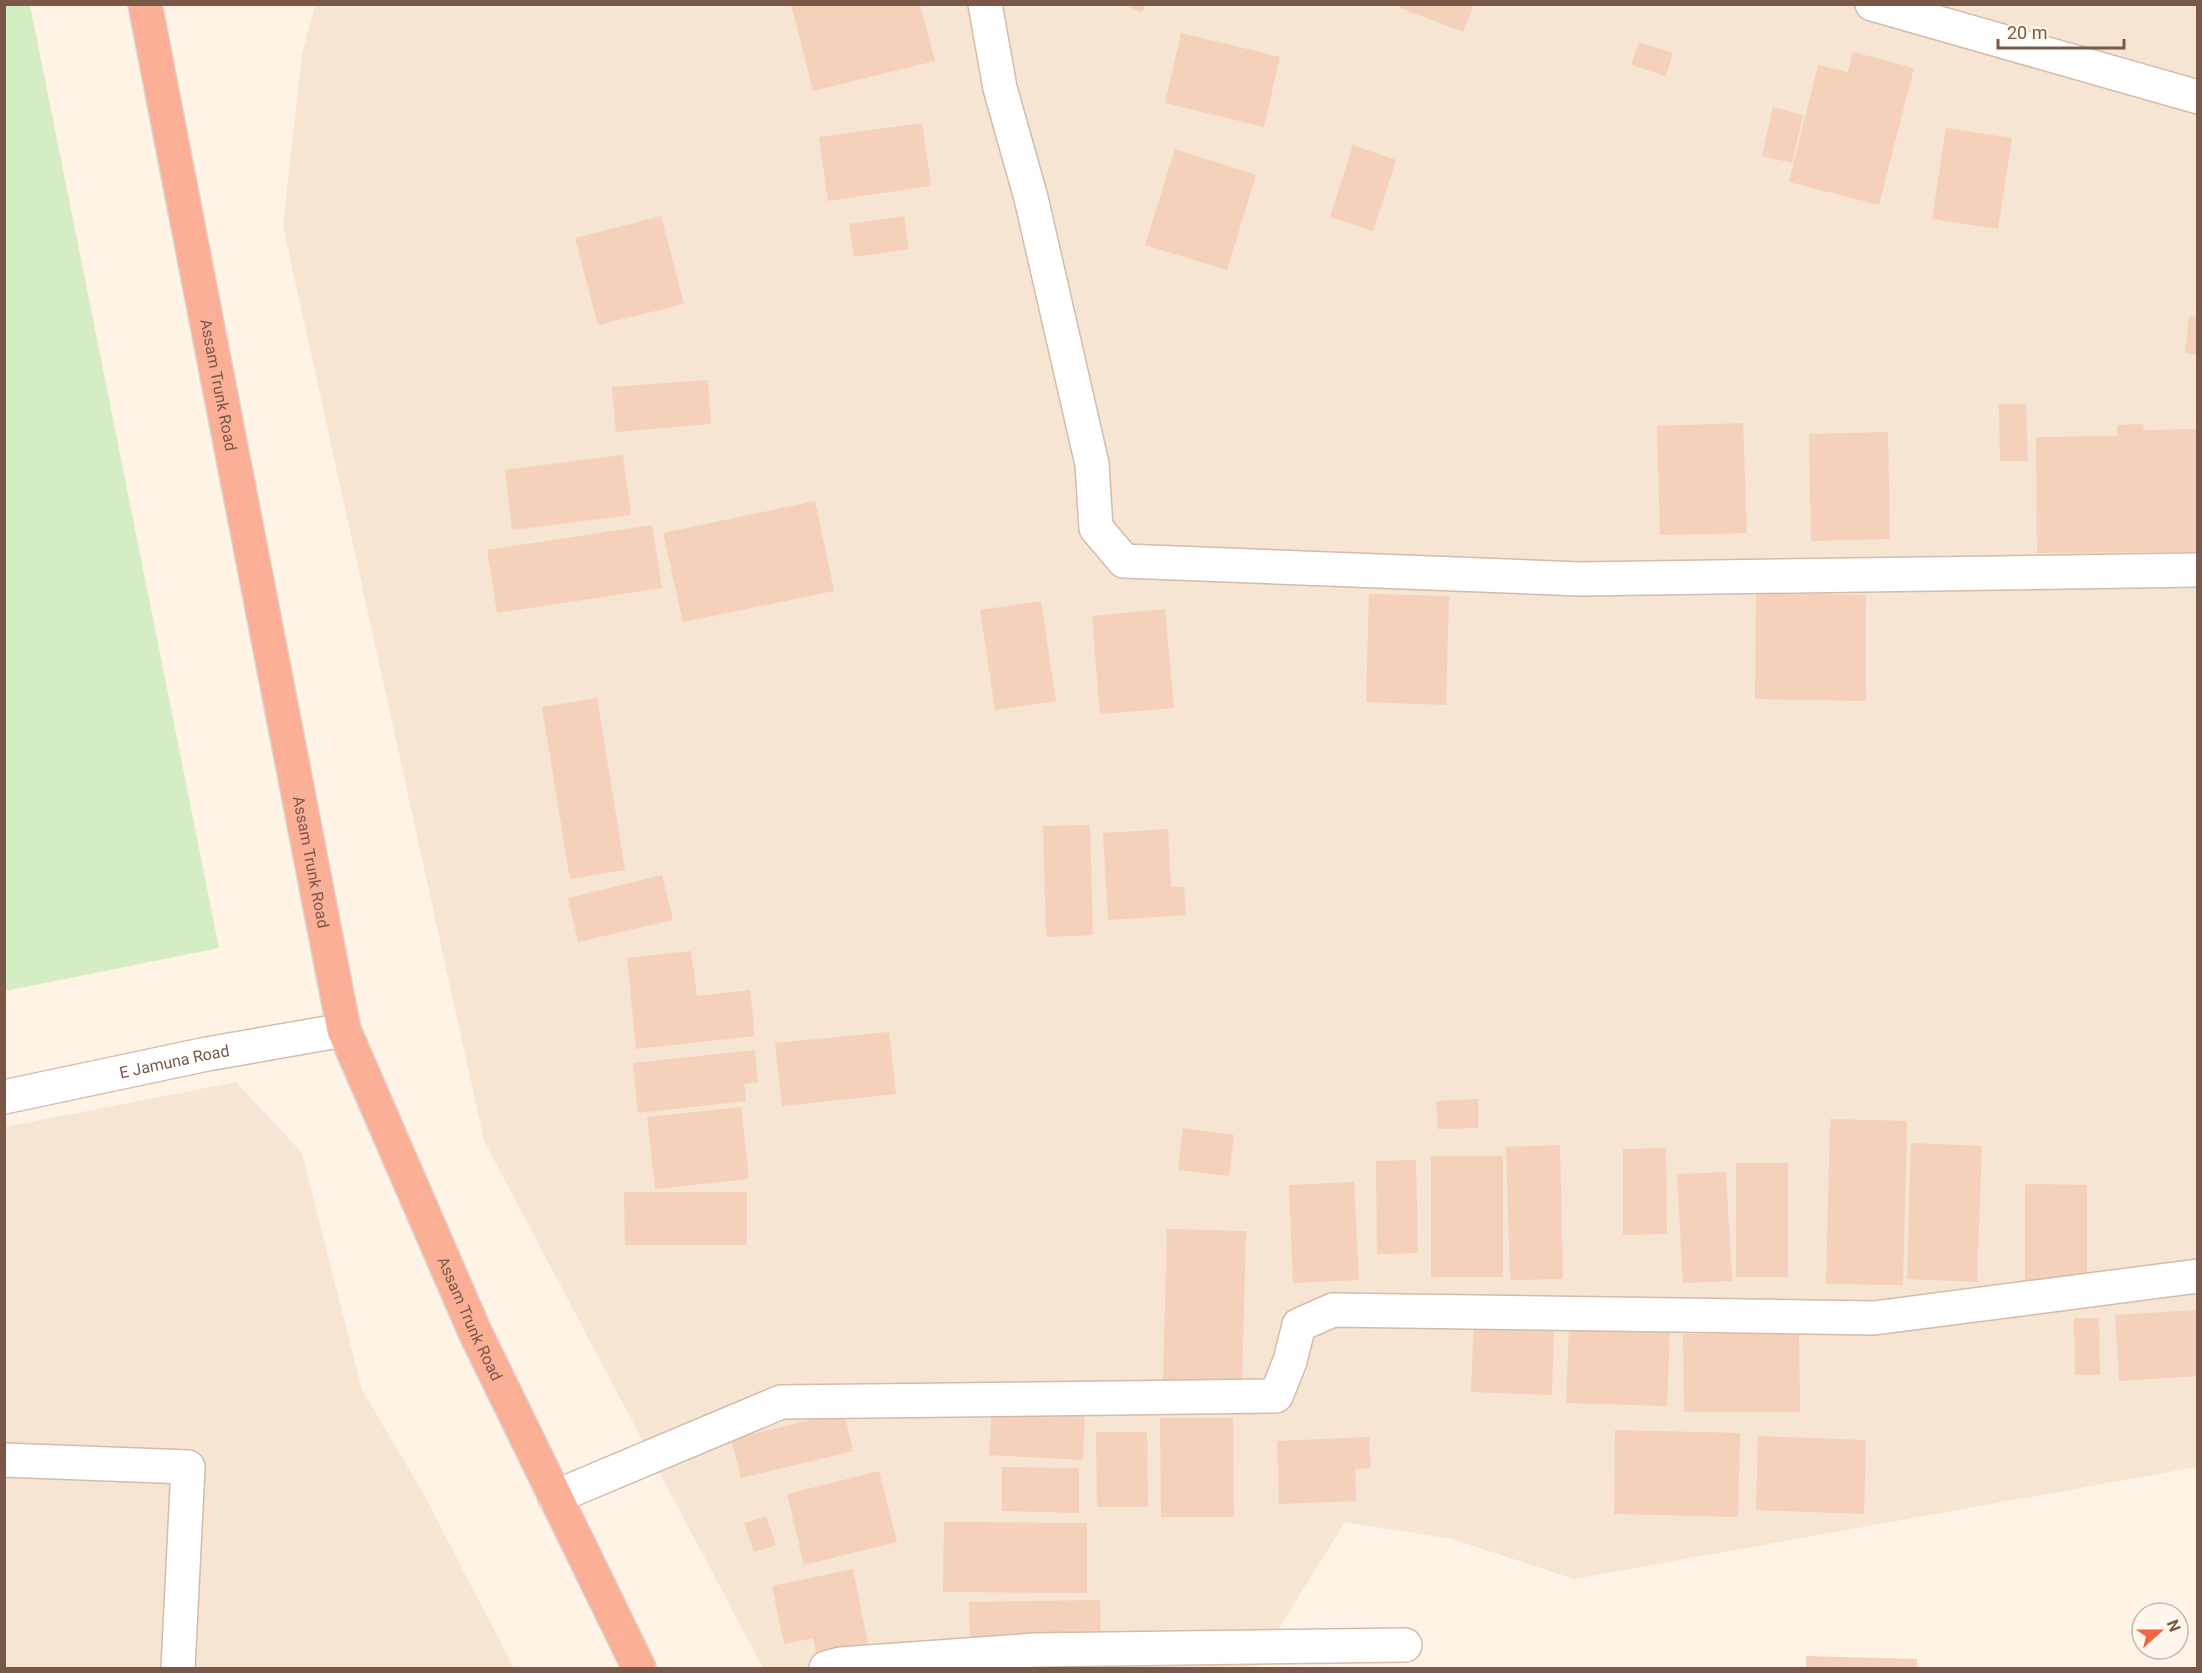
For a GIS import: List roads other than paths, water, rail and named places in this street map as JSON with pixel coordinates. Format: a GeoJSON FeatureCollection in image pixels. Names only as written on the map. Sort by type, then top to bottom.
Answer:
{"type":"FeatureCollection","features":[{"type":"Feature","properties":{"kind":"highway","name":"Assam Trunk Road"},"geometry":{"type":"LineString","coordinates":[[145,4],[344,1030],[475,1332],[639,1668]]}},
{"type":"Feature","properties":{"kind":"street"},"geometry":{"type":"LineString","coordinates":[[985,4],[1000,88],[1031,198],[1092,464],[1096,528],[1124,561],[1581,579],[2198,570]]}},
{"type":"Feature","properties":{"kind":"street"},"geometry":{"type":"LineString","coordinates":[[1872,4],[2198,97]]}},
{"type":"Feature","properties":{"kind":"street","name":"E Jamuna Road"},"geometry":{"type":"LineString","coordinates":[[4,1097],[207,1054],[344,1030]]}},
{"type":"Feature","properties":{"kind":"street"},"geometry":{"type":"LineString","coordinates":[[555,1497],[781,1402],[1276,1396],[1290,1361],[1299,1325],[1333,1310],[1874,1318],[2198,1276]]}},
{"type":"Feature","properties":{"kind":"street"},"geometry":{"type":"LineString","coordinates":[[4,1460],[188,1467],[177,1668]]}},
{"type":"Feature","properties":{"kind":"street"},"geometry":{"type":"LineString","coordinates":[[826,1668],[841,1664],[1035,1650],[1405,1646]]}}]}
